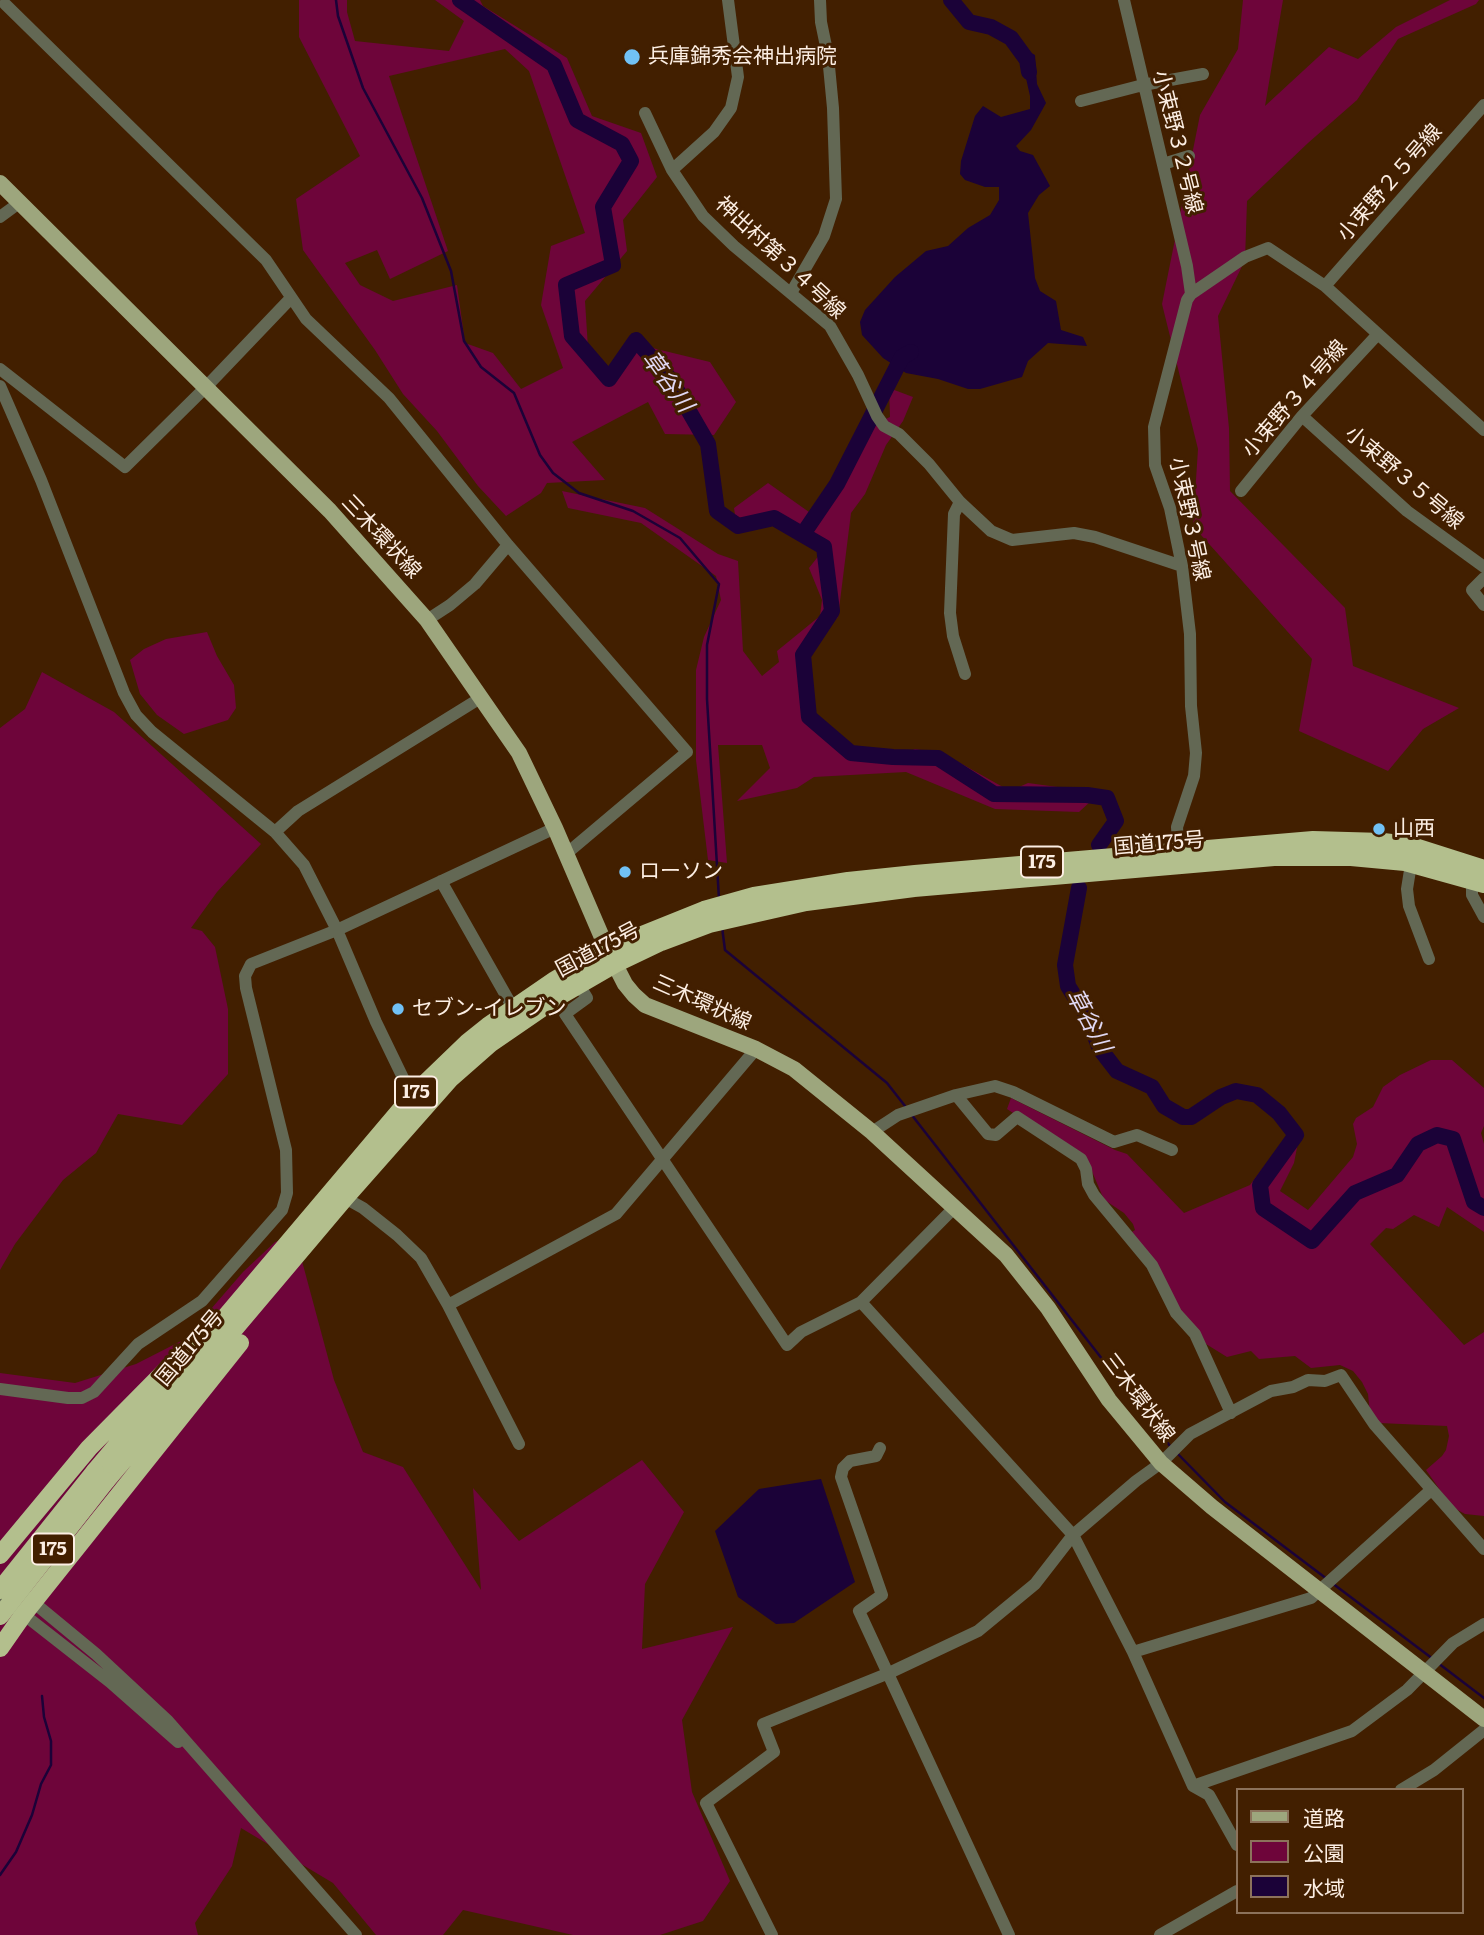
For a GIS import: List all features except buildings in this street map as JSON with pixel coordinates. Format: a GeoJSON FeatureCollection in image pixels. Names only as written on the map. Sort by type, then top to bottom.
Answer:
{"type":"FeatureCollection","features":[{"type":"Feature","properties":{"kind":"highway","name":"国道175号"},"geometry":{"type":"LineString","coordinates":[[0,1590],[101,1476],[468,1042],[513,1009],[611,956],[662,942],[709,924],[806,901],[1313,840],[1409,845],[1480,878]]}},
{"type":"Feature","properties":{"kind":"highway","name":"国道175号"},"geometry":{"type":"LineString","coordinates":[[1179,858],[1351,857],[1411,864],[1480,878]]}},
{"type":"Feature","properties":{"kind":"highway","name":"国道175号"},"geometry":{"type":"LineString","coordinates":[[268,1280],[345,1198],[419,1101],[450,1079],[491,1043],[579,985],[611,956]]}},
{"type":"Feature","properties":{"kind":"highway"},"geometry":{"type":"LineString","coordinates":[[0,1555],[89,1448],[224,1310],[268,1280]]}},
{"type":"Feature","properties":{"kind":"highway"},"geometry":{"type":"LineString","coordinates":[[0,1648],[244,1338],[268,1280]]}},
{"type":"Feature","properties":{"kind":"highway","name":"国道175号"},"geometry":{"type":"LineString","coordinates":[[0,1616],[101,1476]]}},
{"type":"Feature","properties":{"kind":"main road","name":"三木環状線"},"geometry":{"type":"LineString","coordinates":[[0,183],[330,511],[427,620],[519,753],[625,984],[645,1004],[756,1049],[794,1069],[872,1132],[1006,1255],[1048,1308],[1109,1400],[1161,1463],[1212,1507],[1484,1719]]}},
{"type":"Feature","properties":{"kind":"street"},"geometry":{"type":"LineString","coordinates":[[672,170],[714,132],[731,108],[738,77],[728,0]]}},
{"type":"Feature","properties":{"kind":"street"},"geometry":{"type":"LineString","coordinates":[[791,293],[802,279],[824,236],[836,199],[833,108],[820,0]]}},
{"type":"Feature","properties":{"kind":"street","name":"小束野３２号線"},"geometry":{"type":"LineString","coordinates":[[1124,0],[1191,293]]}},
{"type":"Feature","properties":{"kind":"street"},"geometry":{"type":"LineString","coordinates":[[5,4],[266,260],[306,319],[389,398],[508,545],[687,752],[566,854]]}},
{"type":"Feature","properties":{"kind":"street"},"geometry":{"type":"LineString","coordinates":[[1081,101],[1143,85],[1203,75]]}},
{"type":"Feature","properties":{"kind":"street","name":"小束野２５号線"},"geometry":{"type":"LineString","coordinates":[[1325,286],[1484,105]]}},
{"type":"Feature","properties":{"kind":"street","name":"神出村第３４号線"},"geometry":{"type":"LineString","coordinates":[[645,113],[672,170],[702,216],[830,326],[884,426],[899,434],[929,464],[960,502],[991,531],[1012,540],[1074,533],[1095,537],[1182,566]]}},
{"type":"Feature","properties":{"kind":"street"},"geometry":{"type":"LineString","coordinates":[[1163,164],[1189,156]]}},
{"type":"Feature","properties":{"kind":"street"},"geometry":{"type":"LineString","coordinates":[[0,217],[19,203]]}},
{"type":"Feature","properties":{"kind":"street"},"geometry":{"type":"LineString","coordinates":[[1191,293],[1245,257],[1268,248],[1325,286],[1484,430]]}},
{"type":"Feature","properties":{"kind":"street","name":"小束野３号線"},"geometry":{"type":"LineString","coordinates":[[1179,858],[1177,827],[1194,776],[1196,753],[1191,706],[1189,622],[1182,566],[1170,508],[1155,464],[1154,428],[1191,293]]}},
{"type":"Feature","properties":{"kind":"street"},"geometry":{"type":"LineString","coordinates":[[0,369],[125,467],[291,298]]}},
{"type":"Feature","properties":{"kind":"street","name":"小束野３４号線"},"geometry":{"type":"LineString","coordinates":[[1241,491],[1302,416],[1378,334]]}},
{"type":"Feature","properties":{"kind":"street"},"geometry":{"type":"LineString","coordinates":[[2,393],[41,480],[111,666],[136,715],[152,732],[275,831],[304,865],[337,930],[406,1084],[419,1101]]}},
{"type":"Feature","properties":{"kind":"street","name":"小束野３５号線"},"geometry":{"type":"LineString","coordinates":[[1302,416],[1407,510],[1484,567]]}},
{"type":"Feature","properties":{"kind":"street"},"geometry":{"type":"LineString","coordinates":[[960,502],[954,514],[950,614],[953,636],[965,674]]}},
{"type":"Feature","properties":{"kind":"street"},"geometry":{"type":"LineString","coordinates":[[427,620],[475,584],[508,545]]}},
{"type":"Feature","properties":{"kind":"street"},"geometry":{"type":"LineString","coordinates":[[1484,578],[1472,590],[1484,605]]}},
{"type":"Feature","properties":{"kind":"street"},"geometry":{"type":"LineString","coordinates":[[275,831],[298,811],[482,697]]}},
{"type":"Feature","properties":{"kind":"street"},"geometry":{"type":"LineString","coordinates":[[0,1389],[68,1398],[82,1398],[94,1392],[138,1344],[202,1301],[282,1210],[287,1193],[286,1150],[245,976],[251,964],[337,930],[555,828]]}},
{"type":"Feature","properties":{"kind":"street"},"geometry":{"type":"LineString","coordinates":[[1411,864],[1407,890],[1409,906],[1429,959]]}},
{"type":"Feature","properties":{"kind":"street"},"geometry":{"type":"LineString","coordinates":[[1480,878],[1472,895],[1484,917]]}},
{"type":"Feature","properties":{"kind":"street"},"geometry":{"type":"LineString","coordinates":[[441,881],[513,1009]]}},
{"type":"Feature","properties":{"kind":"street"},"geometry":{"type":"LineString","coordinates":[[579,985],[587,998],[565,1014],[787,1345],[801,1332],[861,1302],[955,1207]]}},
{"type":"Feature","properties":{"kind":"street"},"geometry":{"type":"LineString","coordinates":[[448,1306],[616,1214],[756,1049]]}},
{"type":"Feature","properties":{"kind":"street"},"geometry":{"type":"LineString","coordinates":[[872,1132],[898,1115],[957,1095],[995,1086],[1013,1092],[1114,1142],[1137,1135],[1172,1150]]}},
{"type":"Feature","properties":{"kind":"street"},"geometry":{"type":"LineString","coordinates":[[957,1095],[988,1134],[996,1135],[1017,1117],[1081,1159],[1094,1195],[1152,1265],[1176,1313],[1195,1334],[1231,1413]]}},
{"type":"Feature","properties":{"kind":"street"},"geometry":{"type":"LineString","coordinates":[[345,1198],[363,1208],[421,1258],[519,1444]]}},
{"type":"Feature","properties":{"kind":"street"},"geometry":{"type":"LineString","coordinates":[[861,1302],[1073,1535],[1133,1652],[1193,1786],[1209,1795],[1236,1842]]}},
{"type":"Feature","properties":{"kind":"street"},"geometry":{"type":"LineString","coordinates":[[772,1935],[706,1803],[774,1752],[764,1724],[889,1673],[978,1631],[1035,1584],[1073,1535],[1161,1463],[1190,1434],[1271,1391],[1293,1387],[1308,1380],[1325,1381],[1341,1375],[1374,1424],[1484,1549]]}},
{"type":"Feature","properties":{"kind":"street"},"geometry":{"type":"LineString","coordinates":[[880,1448],[876,1456],[850,1461],[843,1468],[841,1477],[882,1595],[859,1611],[1009,1935]]}},
{"type":"Feature","properties":{"kind":"street"},"geometry":{"type":"LineString","coordinates":[[1133,1652],[1311,1598],[1431,1490]]}},
{"type":"Feature","properties":{"kind":"street"},"geometry":{"type":"LineString","coordinates":[[0,1575],[29,1609],[219,1779],[348,1933]]}},
{"type":"Feature","properties":{"kind":"street"},"geometry":{"type":"LineString","coordinates":[[0,1596],[29,1609]]}},
{"type":"Feature","properties":{"kind":"street"},"geometry":{"type":"LineString","coordinates":[[1193,1786],[1352,1731],[1407,1690],[1453,1643],[1484,1624]]}},
{"type":"Feature","properties":{"kind":"street"},"geometry":{"type":"LineString","coordinates":[[1404,1788],[1434,1770],[1484,1730]]}},
{"type":"Feature","properties":{"kind":"street"},"geometry":{"type":"LineString","coordinates":[[1160,1935],[1236,1892]]}},
{"type":"Feature","properties":{"kind":"green space"},"geometry":{"type":"Polygon","coordinates":[[[299,0],[347,0],[347,12],[355,41],[449,51],[464,21],[435,0],[480,0],[483,6],[567,58],[592,116],[641,133],[657,177],[623,220],[627,251],[585,301],[588,348],[615,382],[636,344],[710,362],[736,402],[714,435],[665,434],[648,402],[572,442],[605,480],[547,483],[541,493],[506,516],[478,486],[437,431],[403,394],[303,250],[296,199],[360,156],[299,37],[299,0]],[[505,49],[389,76],[448,251],[390,279],[377,250],[345,263],[360,285],[393,301],[457,285],[465,343],[493,353],[521,389],[563,368],[541,305],[551,246],[585,233],[529,71],[505,49]]]}},
{"type":"Feature","properties":{"kind":"green space"},"geometry":{"type":"Polygon","coordinates":[[[1243,0],[1283,0],[1265,106],[1329,47],[1358,59],[1396,27],[1450,0],[1479,0],[1476,4],[1398,39],[1357,100],[1247,201],[1245,260],[1218,316],[1229,428],[1230,491],[1345,608],[1353,666],[1459,708],[1423,729],[1388,771],[1299,731],[1312,659],[1193,526],[1198,449],[1162,304],[1200,115],[1238,49],[1243,0]]]}},
{"type":"Feature","properties":{"kind":"green space"},"geometry":{"type":"Polygon","coordinates":[[[889,388],[913,397],[903,421],[886,445],[865,494],[851,513],[838,617],[804,645],[799,671],[802,709],[857,757],[883,762],[915,749],[944,754],[1010,791],[1028,783],[1087,791],[1091,801],[1079,812],[995,809],[906,772],[814,777],[797,788],[737,801],[770,768],[762,745],[718,745],[727,863],[708,860],[696,760],[696,670],[704,637],[721,600],[716,576],[641,523],[568,508],[562,491],[645,508],[718,554],[738,561],[743,651],[762,676],[779,662],[777,651],[820,616],[822,600],[809,568],[824,549],[790,527],[782,516],[762,514],[741,518],[735,515],[734,508],[768,483],[809,512],[870,426],[890,417],[889,388]]]}},
{"type":"Feature","properties":{"kind":"green space"},"geometry":{"type":"Polygon","coordinates":[[[207,632],[234,685],[236,708],[228,720],[184,734],[157,715],[140,694],[130,660],[144,649],[166,639],[207,632]]]}},
{"type":"Feature","properties":{"kind":"green space"},"geometry":{"type":"Polygon","coordinates":[[[42,672],[114,712],[261,844],[217,892],[191,928],[202,931],[215,947],[228,1009],[228,1074],[182,1125],[118,1114],[96,1153],[63,1180],[15,1244],[0,1270],[0,728],[25,709],[42,672]]]}},
{"type":"Feature","properties":{"kind":"green space"},"geometry":{"type":"Polygon","coordinates":[[[1431,1060],[1452,1060],[1484,1088],[1484,1126],[1481,1133],[1484,1144],[1484,1232],[1447,1207],[1439,1227],[1414,1215],[1393,1229],[1386,1228],[1370,1244],[1464,1345],[1484,1332],[1484,1516],[1465,1514],[1452,1507],[1426,1470],[1446,1450],[1449,1436],[1447,1426],[1379,1423],[1370,1414],[1368,1394],[1362,1382],[1353,1371],[1340,1365],[1311,1368],[1295,1356],[1259,1359],[1251,1351],[1227,1357],[1206,1344],[1178,1310],[1132,1232],[1135,1230],[1133,1224],[1102,1195],[1088,1162],[1007,1109],[1011,1098],[1127,1154],[1184,1213],[1250,1185],[1295,1125],[1300,1132],[1294,1163],[1280,1191],[1308,1210],[1353,1157],[1357,1144],[1353,1124],[1356,1118],[1373,1107],[1383,1087],[1400,1075],[1431,1060]]]}},
{"type":"Feature","properties":{"kind":"green space"},"geometry":{"type":"Polygon","coordinates":[[[295,1235],[334,1380],[363,1452],[403,1467],[481,1590],[473,1488],[519,1541],[642,1460],[684,1512],[645,1584],[642,1649],[733,1627],[682,1720],[692,1792],[730,1881],[703,1921],[660,1935],[573,1935],[463,1910],[443,1935],[376,1935],[333,1883],[241,1828],[232,1866],[195,1923],[198,1935],[0,1935],[0,1373],[75,1383],[136,1364],[185,1339],[243,1272],[275,1242],[295,1235]]]}},
{"type":"Feature","properties":{"kind":"water"},"geometry":{"type":"Polygon","coordinates":[[[1024,49],[1035,55],[1037,84],[1046,103],[1031,130],[1016,146],[1020,151],[1033,155],[1050,186],[1039,195],[1028,213],[1035,278],[1040,291],[1056,301],[1061,330],[1083,337],[1087,346],[1048,343],[1028,361],[1022,377],[980,389],[968,389],[938,379],[906,373],[883,358],[862,335],[860,322],[865,310],[895,277],[926,251],[948,246],[968,228],[990,215],[999,200],[999,187],[985,187],[965,180],[960,174],[961,161],[975,116],[983,106],[1001,117],[1030,109],[1030,96],[1021,56],[1024,49]]]}},
{"type":"Feature","properties":{"kind":"water"},"geometry":{"type":"Polygon","coordinates":[[[821,1479],[855,1582],[794,1623],[776,1624],[738,1597],[715,1531],[759,1489],[821,1479]]]}},
{"type":"Feature","properties":{"kind":"waterway"},"geometry":{"type":"LineString","coordinates":[[336,0],[338,16],[363,88],[422,198],[451,271],[464,341],[481,367],[514,393],[540,455],[553,473],[579,493],[633,511],[680,538],[719,584],[707,645],[707,699],[719,899]]}},
{"type":"Feature","properties":{"kind":"waterway","name":"草谷川"},"geometry":{"type":"LineString","coordinates":[[460,0],[554,65],[577,120],[622,144],[631,161],[603,207],[613,265],[566,285],[572,336],[609,379],[636,340],[671,380],[708,444],[717,511],[738,526],[774,518],[824,547],[832,611],[803,655],[809,717],[851,753],[938,758],[994,794],[1087,795],[1107,798],[1116,821],[1099,845]]}},
{"type":"Feature","properties":{"kind":"waterway","name":"草谷川"},"geometry":{"type":"LineString","coordinates":[[951,0],[969,22],[991,27],[1011,38],[1027,60],[1029,72]]}},
{"type":"Feature","properties":{"kind":"waterway","name":"草谷川"},"geometry":{"type":"LineString","coordinates":[[803,534],[837,484],[902,357],[911,352]]}},
{"type":"Feature","properties":{"kind":"waterway","name":"草谷川"},"geometry":{"type":"LineString","coordinates":[[1079,888],[1065,965],[1068,986],[1088,1018],[1100,1049],[1117,1071],[1152,1087],[1164,1106],[1183,1117],[1191,1117],[1221,1097],[1236,1091],[1257,1095],[1279,1113],[1296,1135],[1260,1185],[1263,1208],[1312,1241],[1355,1193],[1397,1175],[1418,1144],[1437,1135],[1453,1139],[1474,1202],[1484,1208]]}},
{"type":"Feature","properties":{"kind":"waterway"},"geometry":{"type":"LineString","coordinates":[[722,927],[725,950],[887,1083],[905,1106]]}},
{"type":"Feature","properties":{"kind":"waterway"},"geometry":{"type":"LineString","coordinates":[[911,1114],[1170,1446]]}},
{"type":"Feature","properties":{"kind":"waterway"},"geometry":{"type":"LineString","coordinates":[[1177,1453],[1225,1502],[1327,1579]]}},
{"type":"Feature","properties":{"kind":"waterway"},"geometry":{"type":"LineString","coordinates":[[1332,1583],[1433,1659]]}},
{"type":"Feature","properties":{"kind":"waterway"},"geometry":{"type":"LineString","coordinates":[[1438,1663],[1484,1698]]}},
{"type":"Feature","properties":{"kind":"waterway"},"geometry":{"type":"LineString","coordinates":[[0,1875],[16,1852],[32,1815],[41,1784],[51,1765],[51,1741],[44,1717],[42,1696]]}},
{"type":"Feature","properties":{"kind":"place","name":"兵庫錦秀会神出病院"},"geometry":{"type":"Point","coordinates":[632,57]}},
{"type":"Feature","properties":{"kind":"place","name":"山西"},"geometry":{"type":"Point","coordinates":[1379,829]}},
{"type":"Feature","properties":{"kind":"place","name":"ローソン"},"geometry":{"type":"Point","coordinates":[625,872]}},
{"type":"Feature","properties":{"kind":"place","name":"セブン-イレブン"},"geometry":{"type":"Point","coordinates":[398,1009]}}]}
